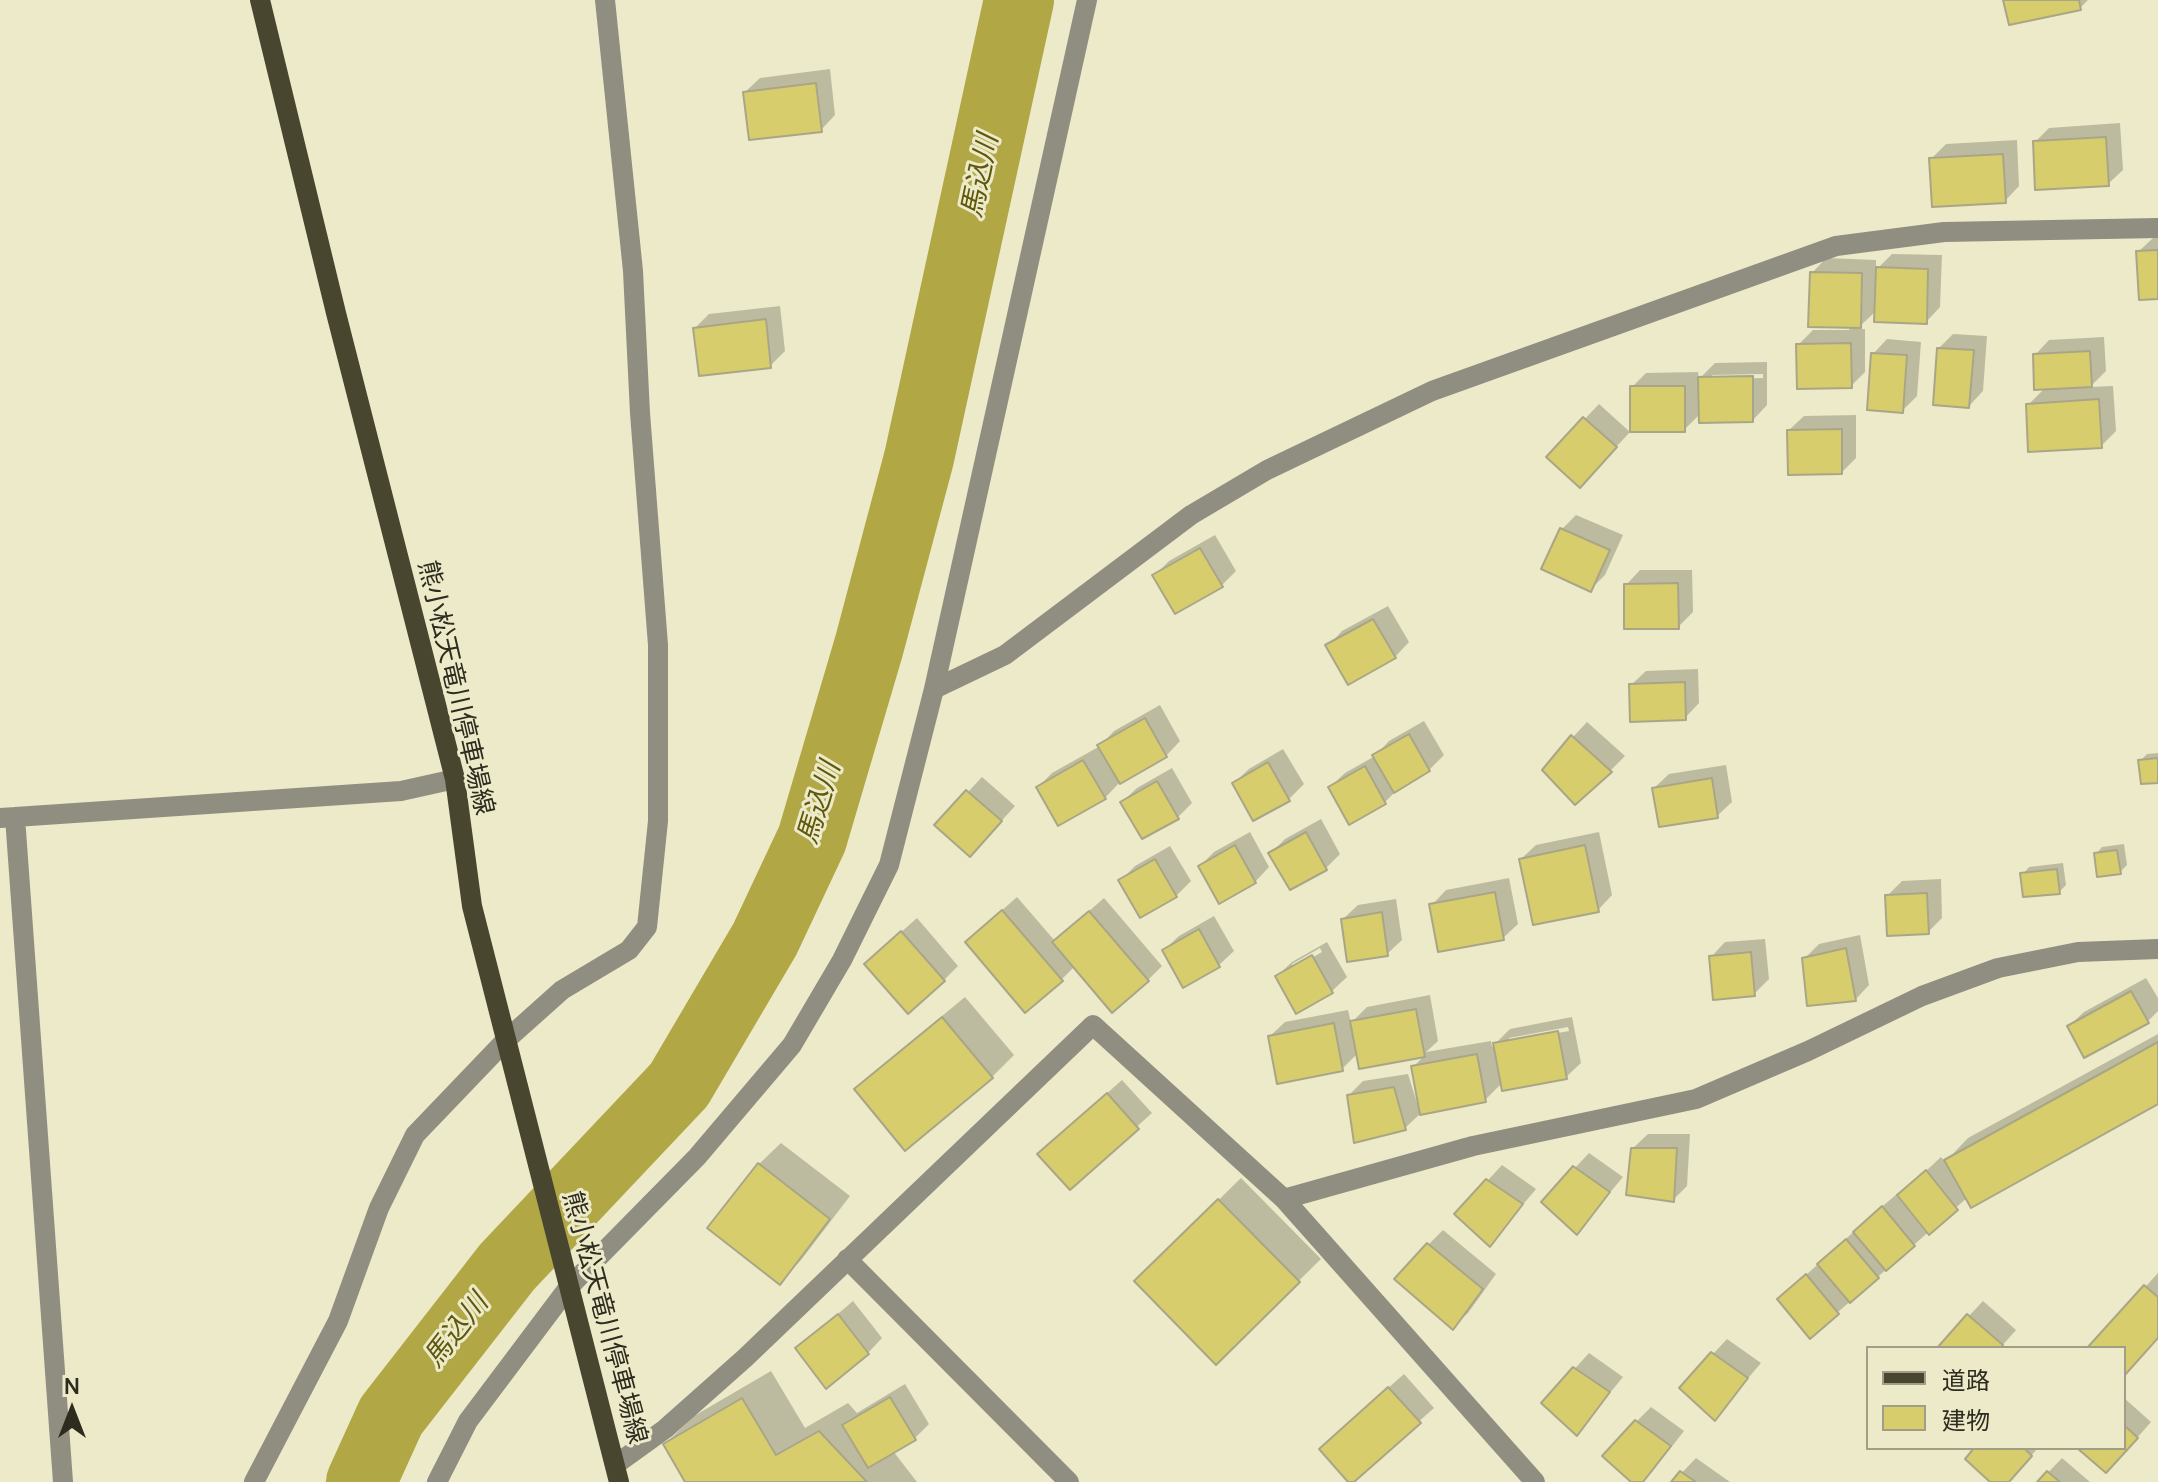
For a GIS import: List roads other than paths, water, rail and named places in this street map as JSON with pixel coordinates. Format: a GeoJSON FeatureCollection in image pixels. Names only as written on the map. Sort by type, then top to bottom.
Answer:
{"type":"FeatureCollection","features":[{"type":"Feature","properties":{"kind":"main road","name":"熊小松天竜川停車場線"},"geometry":{"type":"LineString","coordinates":[[260,0],[455,779],[472,906],[617,1473]]}},
{"type":"Feature","properties":{"kind":"street"},"geometry":{"type":"LineString","coordinates":[[254,1482],[338,1321],[379,1208],[415,1135],[508,1049],[562,990],[629,950],[647,927],[656,836],[658,645],[640,413],[633,271],[605,0]]}},
{"type":"Feature","properties":{"kind":"street"},"geometry":{"type":"LineString","coordinates":[[437,1482],[468,1421],[568,1288],[697,1157],[792,1045],[842,960],[889,865],[934,689],[1087,0]]}},
{"type":"Feature","properties":{"kind":"street"},"geometry":{"type":"LineString","coordinates":[[934,689],[1005,655],[1191,515],[1216,500],[1267,470],[1432,391],[1836,246],[1944,232],[2158,228]]}},
{"type":"Feature","properties":{"kind":"street"},"geometry":{"type":"LineString","coordinates":[[63,1482],[7,818],[401,791],[455,779]]}},
{"type":"Feature","properties":{"kind":"street"},"geometry":{"type":"LineString","coordinates":[[1284,1199],[1473,1146],[1696,1099],[1808,1051],[1922,996],[1998,968],[2078,952],[2158,949]]}},
{"type":"Feature","properties":{"kind":"street"},"geometry":{"type":"LineString","coordinates":[[617,1473],[745,1358],[1093,1025],[1284,1199],[1535,1482]]}},
{"type":"Feature","properties":{"kind":"street"},"geometry":{"type":"LineString","coordinates":[[847,1259],[1069,1482]]}},
{"type":"Feature","properties":{"kind":"waterway","name":"馬込川"},"geometry":{"type":"LineString","coordinates":[[361,1482],[391,1416],[507,1267],[679,1085],[765,939],[812,839],[869,646],[919,458],[1019,0]]}}]}
